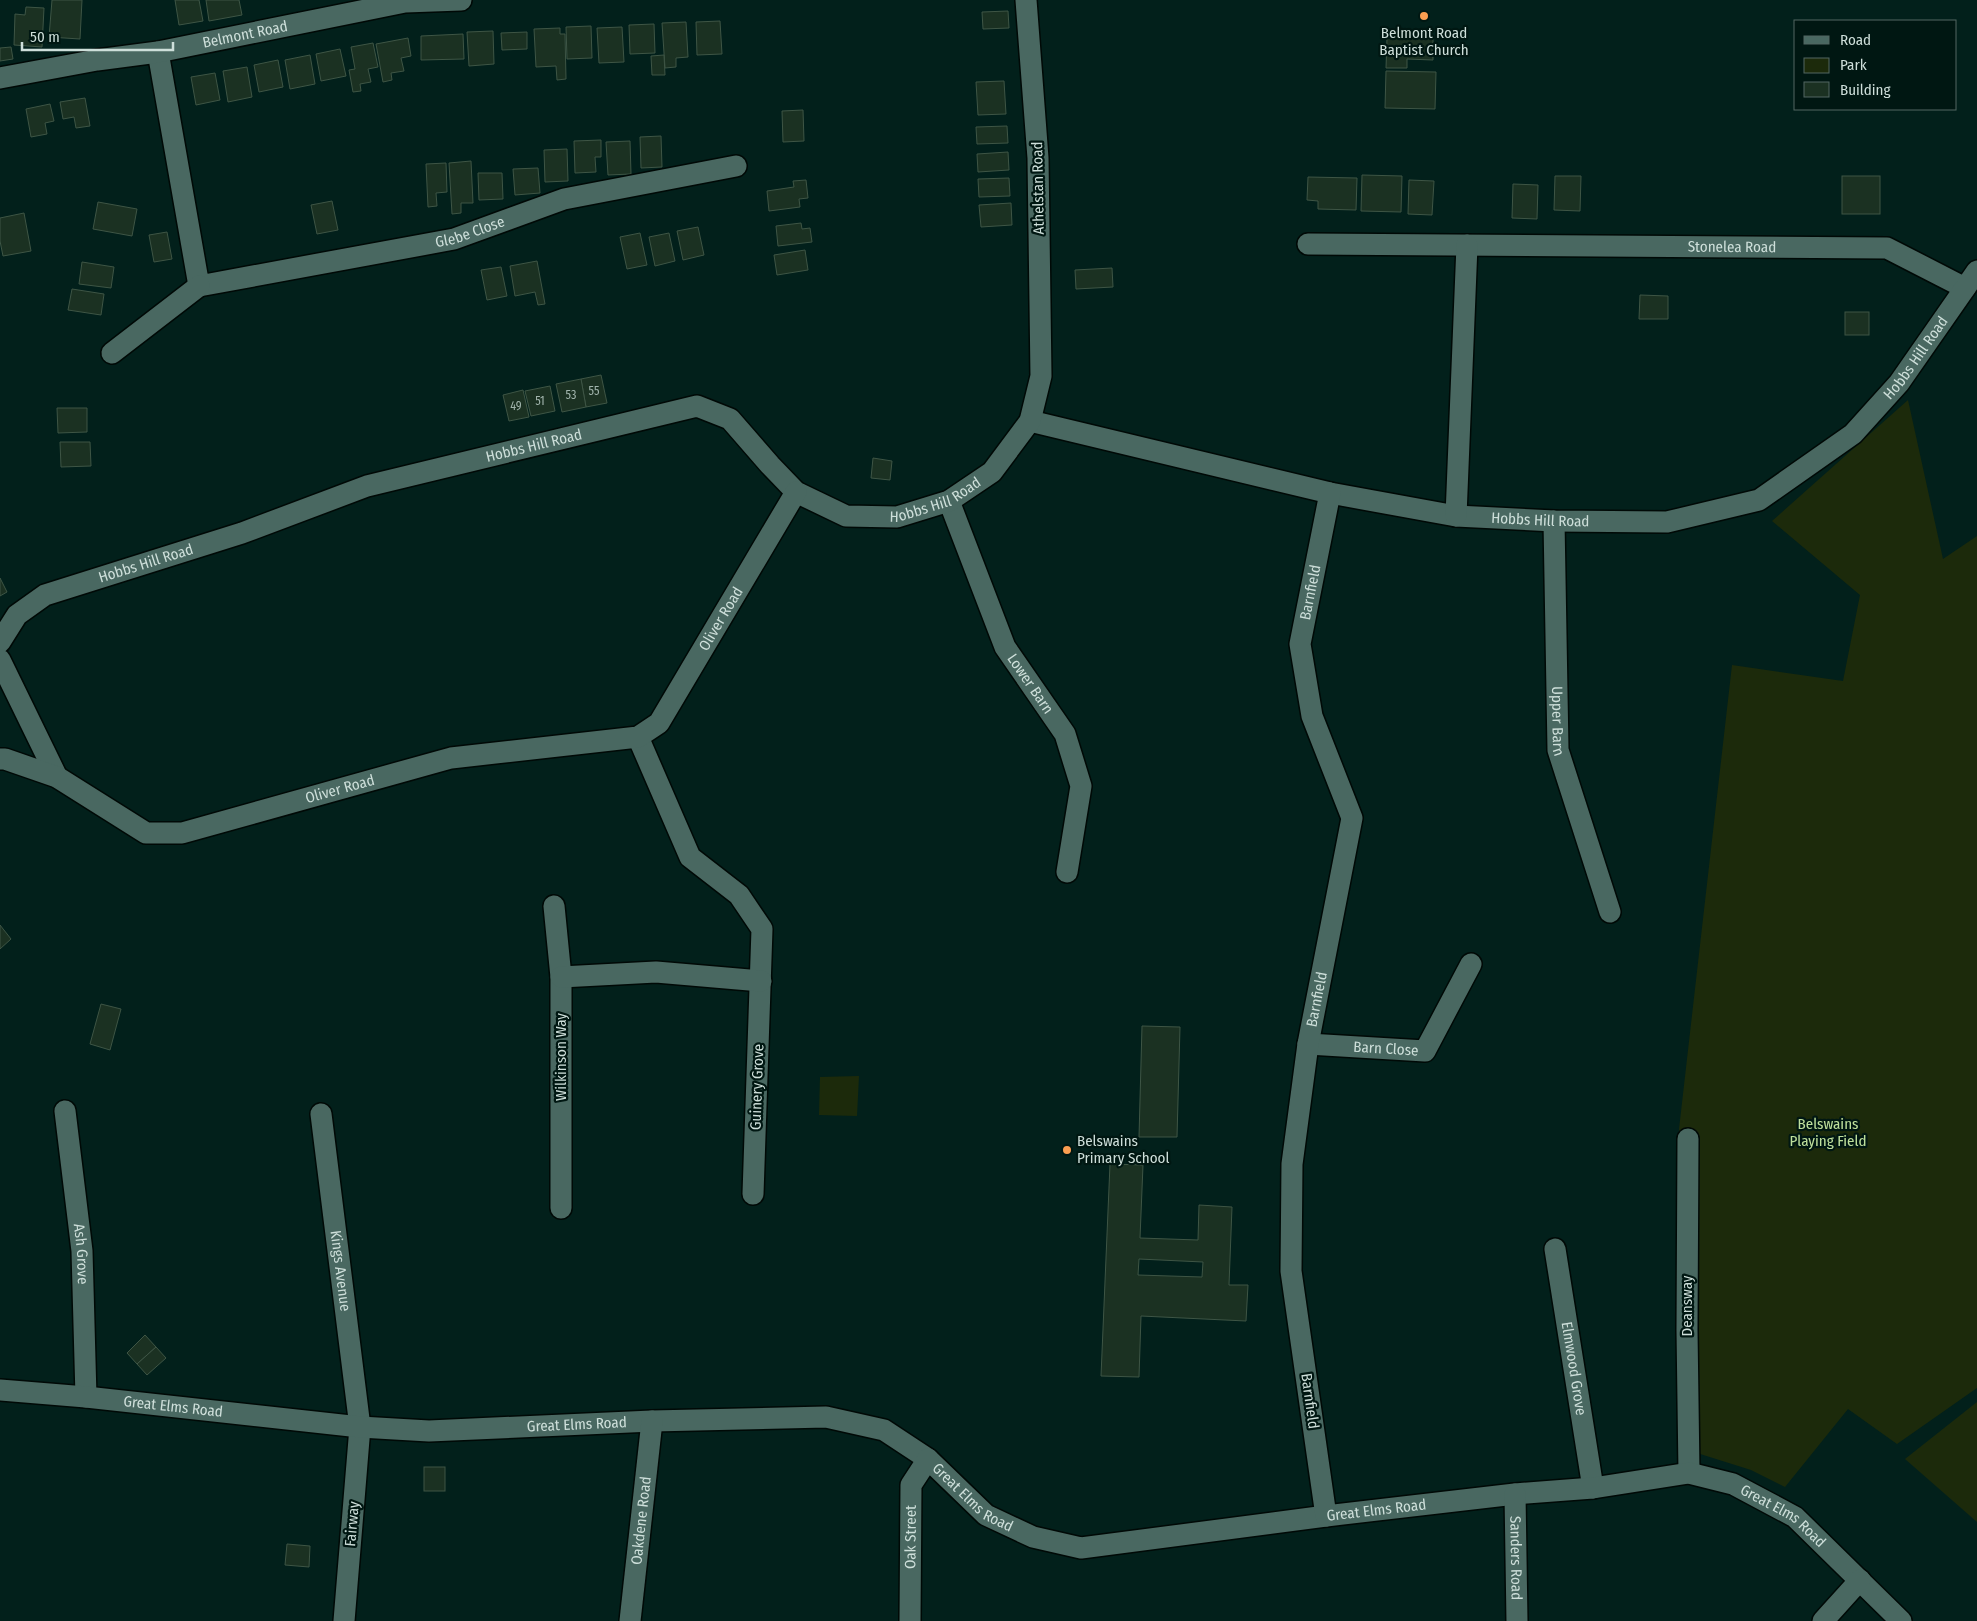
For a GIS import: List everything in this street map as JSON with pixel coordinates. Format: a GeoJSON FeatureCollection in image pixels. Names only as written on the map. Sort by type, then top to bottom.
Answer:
{"type":"FeatureCollection","features":[{"type":"Feature","properties":{"kind":"street","name":"Belmont Road"},"geometry":{"type":"LineString","coordinates":[[0,78],[98,60],[158,52],[406,2],[461,0]]}},
{"type":"Feature","properties":{"kind":"street","name":"Athelstan Road"},"geometry":{"type":"LineString","coordinates":[[1026,0],[1038,158],[1041,376]]}},
{"type":"Feature","properties":{"kind":"street"},"geometry":{"type":"LineString","coordinates":[[158,52],[199,286]]}},
{"type":"Feature","properties":{"kind":"street","name":"Glebe Close"},"geometry":{"type":"LineString","coordinates":[[112,353],[199,286],[454,240],[564,199],[736,166]]}},
{"type":"Feature","properties":{"kind":"street","name":"Stonelea Road"},"geometry":{"type":"LineString","coordinates":[[1308,244],[1887,248],[1971,279]]}},
{"type":"Feature","properties":{"kind":"street"},"geometry":{"type":"LineString","coordinates":[[1456,516],[1467,245]]}},
{"type":"Feature","properties":{"kind":"street","name":"Hobbs Hill Road"},"geometry":{"type":"LineString","coordinates":[[1030,421],[1330,493],[1456,516],[1554,521],[1667,522],[1759,500],[1853,434],[1899,383],[1971,279]]}},
{"type":"Feature","properties":{"kind":"street","name":"Hobbs Hill Road"},"geometry":{"type":"LineString","coordinates":[[0,642],[17,615],[45,595],[242,533],[367,486],[697,406],[730,419],[770,466],[796,492],[846,516],[897,517],[949,501],[992,472],[1030,421],[1041,376]]}},
{"type":"Feature","properties":{"kind":"street","name":"Oliver Road"},"geometry":{"type":"LineString","coordinates":[[0,759],[5,759],[57,777],[146,832],[182,833],[451,758],[638,737],[658,723],[796,492]]}},
{"type":"Feature","properties":{"kind":"street","name":"Barnfield"},"geometry":{"type":"LineString","coordinates":[[1326,1516],[1291,1271],[1292,1164],[1308,1044],[1352,818],[1312,716],[1300,644],[1330,493]]}},
{"type":"Feature","properties":{"kind":"street","name":"Lower Barn"},"geometry":{"type":"LineString","coordinates":[[949,501],[1006,647],[1064,734],[1079,778],[1081,786],[1067,872]]}},
{"type":"Feature","properties":{"kind":"street","name":"Upper Barn"},"geometry":{"type":"LineString","coordinates":[[1554,521],[1558,750],[1610,912]]}},
{"type":"Feature","properties":{"kind":"street"},"geometry":{"type":"LineString","coordinates":[[0,660],[57,777]]}},
{"type":"Feature","properties":{"kind":"street","name":"Guinery Grove"},"geometry":{"type":"LineString","coordinates":[[638,737],[690,857],[739,895],[762,929],[753,1194]]}},
{"type":"Feature","properties":{"kind":"street","name":"Wilkinson Way"},"geometry":{"type":"LineString","coordinates":[[554,906],[561,977],[562,1208]]}},
{"type":"Feature","properties":{"kind":"street","name":"Barn Close"},"geometry":{"type":"LineString","coordinates":[[1308,1044],[1425,1051],[1472,964]]}},
{"type":"Feature","properties":{"kind":"street"},"geometry":{"type":"LineString","coordinates":[[561,977],[656,972],[761,981]]}},
{"type":"Feature","properties":{"kind":"street","name":"Ash Grove"},"geometry":{"type":"LineString","coordinates":[[65,1111],[82,1251],[86,1397]]}},
{"type":"Feature","properties":{"kind":"street","name":"Kings Avenue"},"geometry":{"type":"LineString","coordinates":[[321,1114],[360,1427]]}},
{"type":"Feature","properties":{"kind":"street","name":"Deansway"},"geometry":{"type":"LineString","coordinates":[[1688,1139],[1687,1330],[1689,1474]]}},
{"type":"Feature","properties":{"kind":"street","name":"Elmwood Grove"},"geometry":{"type":"LineString","coordinates":[[1555,1249],[1593,1488]]}},
{"type":"Feature","properties":{"kind":"street","name":"Great Elms Road"},"geometry":{"type":"LineString","coordinates":[[0,1390],[86,1397],[360,1427],[429,1431],[652,1421],[826,1417],[884,1430],[928,1459],[986,1515],[1032,1537],[1081,1548],[1326,1516],[1515,1494],[1593,1488],[1689,1474],[1733,1484],[1795,1517],[1901,1621]]}},
{"type":"Feature","properties":{"kind":"street","name":"Oakdene Road"},"geometry":{"type":"LineString","coordinates":[[630,1621],[652,1421]]}},
{"type":"Feature","properties":{"kind":"street","name":"Fairway"},"geometry":{"type":"LineString","coordinates":[[344,1621],[360,1427]]}},
{"type":"Feature","properties":{"kind":"street","name":"Oak Street"},"geometry":{"type":"LineString","coordinates":[[910,1621],[911,1485],[928,1459]]}},
{"type":"Feature","properties":{"kind":"street","name":"Sanders Road"},"geometry":{"type":"LineString","coordinates":[[1515,1494],[1517,1621]]}},
{"type":"Feature","properties":{"kind":"street"},"geometry":{"type":"LineString","coordinates":[[1823,1621],[1860,1580]]}},
{"type":"Feature","properties":{"kind":"green space","name":"Belswains Playing Field"},"geometry":{"type":"Polygon","coordinates":[[[1908,400],[1943,559],[1977,536],[1977,1388],[1897,1444],[1848,1409],[1785,1487],[1751,1470],[1697,1453],[1679,1129],[1732,665],[1843,681],[1860,595],[1772,521],[1908,400]]]}},
{"type":"Feature","properties":{"kind":"green space"},"geometry":{"type":"Polygon","coordinates":[[[859,1076],[857,1116],[819,1115],[820,1077],[859,1076]]]}},
{"type":"Feature","properties":{"kind":"green space"},"geometry":{"type":"Polygon","coordinates":[[[1977,1402],[1977,1522],[1905,1459],[1977,1402]]]}},
{"type":"Feature","properties":{"kind":"building"},"geometry":{"type":"Polygon","coordinates":[[[52,0],[82,0],[80,39],[49,37],[52,0]]]}},
{"type":"Feature","properties":{"kind":"building"},"geometry":{"type":"Polygon","coordinates":[[[175,0],[199,0],[203,21],[179,25],[175,0]]]}},
{"type":"Feature","properties":{"kind":"building"},"geometry":{"type":"Polygon","coordinates":[[[206,0],[239,0],[242,15],[209,21],[206,0]]]}},
{"type":"Feature","properties":{"kind":"building"},"geometry":{"type":"Polygon","coordinates":[[[26,7],[44,8],[42,47],[14,45],[15,14],[25,15],[26,7]]]}},
{"type":"Feature","properties":{"kind":"building"},"geometry":{"type":"Polygon","coordinates":[[[1008,11],[1009,28],[983,29],[982,12],[1008,11]]]}},
{"type":"Feature","properties":{"kind":"building"},"geometry":{"type":"Polygon","coordinates":[[[720,21],[722,54],[697,55],[696,22],[720,21]]]}},
{"type":"Feature","properties":{"kind":"building"},"geometry":{"type":"Polygon","coordinates":[[[686,22],[688,57],[676,58],[676,67],[665,68],[662,23],[686,22]]]}},
{"type":"Feature","properties":{"kind":"building"},"geometry":{"type":"Polygon","coordinates":[[[654,24],[655,53],[630,54],[629,25],[654,24]]]}},
{"type":"Feature","properties":{"kind":"building"},"geometry":{"type":"Polygon","coordinates":[[[591,26],[592,58],[567,59],[566,27],[591,26]]]}},
{"type":"Feature","properties":{"kind":"building"},"geometry":{"type":"Polygon","coordinates":[[[622,27],[624,62],[599,63],[597,28],[622,27]]]}},
{"type":"Feature","properties":{"kind":"building"},"geometry":{"type":"Polygon","coordinates":[[[560,28],[560,34],[565,34],[566,79],[557,80],[556,66],[536,67],[534,29],[560,28]]]}},
{"type":"Feature","properties":{"kind":"building"},"geometry":{"type":"Polygon","coordinates":[[[1402,30],[1420,31],[1419,39],[1433,39],[1433,60],[1407,59],[1407,68],[1386,68],[1387,38],[1402,38],[1402,30]]]}},
{"type":"Feature","properties":{"kind":"building"},"geometry":{"type":"Polygon","coordinates":[[[493,31],[494,64],[469,66],[467,32],[493,31]]]}},
{"type":"Feature","properties":{"kind":"building"},"geometry":{"type":"Polygon","coordinates":[[[527,32],[527,49],[502,50],[501,33],[527,32]]]}},
{"type":"Feature","properties":{"kind":"building"},"geometry":{"type":"Polygon","coordinates":[[[463,34],[464,59],[421,60],[421,36],[463,34]]]}},
{"type":"Feature","properties":{"kind":"building"},"geometry":{"type":"Polygon","coordinates":[[[408,38],[411,56],[401,58],[404,71],[391,73],[392,80],[383,82],[376,44],[408,38]]]}},
{"type":"Feature","properties":{"kind":"building"},"geometry":{"type":"Polygon","coordinates":[[[373,43],[378,67],[368,69],[371,82],[360,84],[361,91],[353,92],[349,70],[355,69],[351,47],[373,43]]]}},
{"type":"Feature","properties":{"kind":"building"},"geometry":{"type":"Polygon","coordinates":[[[11,47],[13,59],[0,61],[0,48],[11,47]]]}},
{"type":"Feature","properties":{"kind":"building"},"geometry":{"type":"Polygon","coordinates":[[[340,49],[346,76],[321,81],[316,54],[340,49]]]}},
{"type":"Feature","properties":{"kind":"building"},"geometry":{"type":"Polygon","coordinates":[[[310,55],[315,84],[290,89],[285,60],[310,55]]]}},
{"type":"Feature","properties":{"kind":"building"},"geometry":{"type":"Polygon","coordinates":[[[664,55],[665,75],[652,75],[651,56],[664,55]]]}},
{"type":"Feature","properties":{"kind":"building"},"geometry":{"type":"Polygon","coordinates":[[[278,60],[283,87],[259,92],[254,65],[278,60]]]}},
{"type":"Feature","properties":{"kind":"building"},"geometry":{"type":"Polygon","coordinates":[[[247,67],[252,97],[228,102],[223,71],[247,67]]]}},
{"type":"Feature","properties":{"kind":"building"},"geometry":{"type":"Polygon","coordinates":[[[1386,71],[1436,72],[1435,109],[1385,108],[1386,71]]]}},
{"type":"Feature","properties":{"kind":"building"},"geometry":{"type":"Polygon","coordinates":[[[215,73],[220,100],[196,105],[191,77],[215,73]]]}},
{"type":"Feature","properties":{"kind":"building"},"geometry":{"type":"Polygon","coordinates":[[[1004,81],[1006,114],[978,115],[976,82],[1004,81]]]}},
{"type":"Feature","properties":{"kind":"building"},"geometry":{"type":"Polygon","coordinates":[[[85,98],[90,126],[76,128],[74,117],[63,119],[60,102],[85,98]]]}},
{"type":"Feature","properties":{"kind":"building"},"geometry":{"type":"Polygon","coordinates":[[[50,104],[54,121],[45,123],[47,134],[31,137],[26,109],[50,104]]]}},
{"type":"Feature","properties":{"kind":"building"},"geometry":{"type":"Polygon","coordinates":[[[803,110],[804,141],[783,142],[782,111],[803,110]]]}},
{"type":"Feature","properties":{"kind":"building"},"geometry":{"type":"Polygon","coordinates":[[[1007,126],[1008,143],[977,144],[976,127],[1007,126]]]}},
{"type":"Feature","properties":{"kind":"building"},"geometry":{"type":"Polygon","coordinates":[[[661,136],[662,167],[641,168],[640,137],[661,136]]]}},
{"type":"Feature","properties":{"kind":"building"},"geometry":{"type":"Polygon","coordinates":[[[601,140],[601,157],[595,157],[596,172],[575,173],[574,141],[601,140]]]}},
{"type":"Feature","properties":{"kind":"building"},"geometry":{"type":"Polygon","coordinates":[[[630,141],[631,174],[608,175],[606,142],[630,141]]]}},
{"type":"Feature","properties":{"kind":"building"},"geometry":{"type":"Polygon","coordinates":[[[567,149],[568,181],[545,182],[544,150],[567,149]]]}},
{"type":"Feature","properties":{"kind":"building"},"geometry":{"type":"Polygon","coordinates":[[[1008,152],[1009,170],[978,172],[977,154],[1008,152]]]}},
{"type":"Feature","properties":{"kind":"building"},"geometry":{"type":"Polygon","coordinates":[[[471,161],[473,203],[461,203],[461,213],[452,214],[449,163],[471,161]]]}},
{"type":"Feature","properties":{"kind":"building"},"geometry":{"type":"Polygon","coordinates":[[[446,163],[447,192],[436,193],[437,206],[428,207],[426,164],[446,163]]]}},
{"type":"Feature","properties":{"kind":"building"},"geometry":{"type":"Polygon","coordinates":[[[538,168],[540,193],[515,195],[513,169],[538,168]]]}},
{"type":"Feature","properties":{"kind":"building"},"geometry":{"type":"Polygon","coordinates":[[[478,173],[502,173],[503,199],[479,200],[478,173]]]}},
{"type":"Feature","properties":{"kind":"building"},"geometry":{"type":"Polygon","coordinates":[[[1362,175],[1402,176],[1401,212],[1361,211],[1362,175]]]}},
{"type":"Feature","properties":{"kind":"building"},"geometry":{"type":"Polygon","coordinates":[[[1555,176],[1581,176],[1580,211],[1554,210],[1555,176]]]}},
{"type":"Feature","properties":{"kind":"building"},"geometry":{"type":"Polygon","coordinates":[[[1842,176],[1880,176],[1880,214],[1842,214],[1842,176]]]}},
{"type":"Feature","properties":{"kind":"building"},"geometry":{"type":"Polygon","coordinates":[[[1308,177],[1357,178],[1356,210],[1318,209],[1318,201],[1307,200],[1308,177]]]}},
{"type":"Feature","properties":{"kind":"building"},"geometry":{"type":"Polygon","coordinates":[[[1009,178],[1010,196],[979,197],[978,179],[1009,178]]]}},
{"type":"Feature","properties":{"kind":"building"},"geometry":{"type":"Polygon","coordinates":[[[806,180],[808,198],[799,199],[800,207],[769,211],[767,191],[794,187],[793,181],[806,180]]]}},
{"type":"Feature","properties":{"kind":"building"},"geometry":{"type":"Polygon","coordinates":[[[1409,180],[1434,181],[1432,215],[1408,214],[1409,180]]]}},
{"type":"Feature","properties":{"kind":"building"},"geometry":{"type":"Polygon","coordinates":[[[1513,184],[1538,185],[1537,219],[1512,218],[1513,184]]]}},
{"type":"Feature","properties":{"kind":"building"},"geometry":{"type":"Polygon","coordinates":[[[332,201],[338,230],[317,234],[311,205],[332,201]]]}},
{"type":"Feature","properties":{"kind":"building"},"geometry":{"type":"Polygon","coordinates":[[[98,202],[137,209],[132,236],[93,229],[98,202]]]}},
{"type":"Feature","properties":{"kind":"building"},"geometry":{"type":"Polygon","coordinates":[[[1011,203],[1012,225],[981,227],[979,205],[1011,203]]]}},
{"type":"Feature","properties":{"kind":"building"},"geometry":{"type":"Polygon","coordinates":[[[24,213],[31,251],[3,256],[0,241],[0,218],[24,213]]]}},
{"type":"Feature","properties":{"kind":"building"},"geometry":{"type":"Polygon","coordinates":[[[801,223],[802,229],[810,228],[812,242],[778,246],[776,226],[801,223]]]}},
{"type":"Feature","properties":{"kind":"building"},"geometry":{"type":"Polygon","coordinates":[[[698,227],[704,255],[683,260],[677,231],[698,227]]]}},
{"type":"Feature","properties":{"kind":"building"},"geometry":{"type":"Polygon","coordinates":[[[167,232],[172,259],[154,262],[149,235],[167,232]]]}},
{"type":"Feature","properties":{"kind":"building"},"geometry":{"type":"Polygon","coordinates":[[[640,233],[647,265],[627,269],[620,237],[640,233]]]}},
{"type":"Feature","properties":{"kind":"building"},"geometry":{"type":"Polygon","coordinates":[[[669,233],[675,261],[655,266],[649,237],[669,233]]]}},
{"type":"Feature","properties":{"kind":"building"},"geometry":{"type":"Polygon","coordinates":[[[805,250],[808,270],[777,275],[774,255],[805,250]]]}},
{"type":"Feature","properties":{"kind":"building"},"geometry":{"type":"Polygon","coordinates":[[[537,261],[545,304],[538,305],[535,292],[515,296],[510,266],[537,261]]]}},
{"type":"Feature","properties":{"kind":"building"},"geometry":{"type":"Polygon","coordinates":[[[82,262],[114,267],[111,288],[79,284],[82,262]]]}},
{"type":"Feature","properties":{"kind":"building"},"geometry":{"type":"Polygon","coordinates":[[[501,267],[507,296],[487,300],[481,270],[501,267]]]}},
{"type":"Feature","properties":{"kind":"building"},"geometry":{"type":"Polygon","coordinates":[[[1112,268],[1113,287],[1076,289],[1075,270],[1112,268]]]}},
{"type":"Feature","properties":{"kind":"building"},"geometry":{"type":"Polygon","coordinates":[[[72,289],[104,294],[101,315],[68,310],[72,289]]]}},
{"type":"Feature","properties":{"kind":"building"},"geometry":{"type":"Polygon","coordinates":[[[1640,295],[1668,296],[1668,319],[1639,319],[1640,295]]]}},
{"type":"Feature","properties":{"kind":"building"},"geometry":{"type":"Polygon","coordinates":[[[1845,312],[1869,312],[1869,335],[1845,335],[1845,312]]]}},
{"type":"Feature","properties":{"kind":"building"},"geometry":{"type":"Polygon","coordinates":[[[601,375],[607,403],[586,407],[581,379],[601,375]]]}},
{"type":"Feature","properties":{"kind":"building"},"geometry":{"type":"Polygon","coordinates":[[[581,379],[586,407],[562,412],[556,384],[581,379]]]}},
{"type":"Feature","properties":{"kind":"building"},"geometry":{"type":"Polygon","coordinates":[[[550,386],[555,411],[531,416],[525,391],[550,386]]]}},
{"type":"Feature","properties":{"kind":"building"},"geometry":{"type":"Polygon","coordinates":[[[523,390],[529,417],[509,421],[503,395],[523,390]]]}},
{"type":"Feature","properties":{"kind":"building"},"geometry":{"type":"Polygon","coordinates":[[[57,408],[87,408],[87,432],[58,433],[57,408]]]}},
{"type":"Feature","properties":{"kind":"building"},"geometry":{"type":"Polygon","coordinates":[[[60,442],[90,442],[91,466],[61,467],[60,442]]]}},
{"type":"Feature","properties":{"kind":"building"},"geometry":{"type":"Polygon","coordinates":[[[873,458],[892,461],[890,480],[871,478],[873,458]]]}},
{"type":"Feature","properties":{"kind":"building"},"geometry":{"type":"Polygon","coordinates":[[[0,578],[7,592],[0,596],[0,578]]]}},
{"type":"Feature","properties":{"kind":"building"},"geometry":{"type":"Polygon","coordinates":[[[0,925],[11,939],[0,949],[0,925]]]}},
{"type":"Feature","properties":{"kind":"building"},"geometry":{"type":"Polygon","coordinates":[[[101,1004],[121,1009],[110,1050],[90,1044],[101,1004]]]}},
{"type":"Feature","properties":{"kind":"building"},"geometry":{"type":"Polygon","coordinates":[[[1142,1026],[1180,1027],[1177,1137],[1139,1137],[1142,1026]]]}},
{"type":"Feature","properties":{"kind":"building"},"geometry":{"type":"Polygon","coordinates":[[[1110,1164],[1143,1165],[1140,1238],[1198,1240],[1199,1205],[1232,1207],[1229,1285],[1248,1285],[1246,1321],[1141,1316],[1139,1377],[1101,1376],[1110,1164]],[[1139,1259],[1138,1275],[1202,1277],[1203,1262],[1139,1259]]]}},
{"type":"Feature","properties":{"kind":"building"},"geometry":{"type":"Polygon","coordinates":[[[145,1335],[156,1347],[137,1364],[127,1353],[145,1335]]]}},
{"type":"Feature","properties":{"kind":"building"},"geometry":{"type":"Polygon","coordinates":[[[156,1347],[166,1358],[147,1375],[137,1364],[156,1347]]]}},
{"type":"Feature","properties":{"kind":"building"},"geometry":{"type":"Polygon","coordinates":[[[424,1467],[445,1467],[445,1491],[424,1491],[424,1467]]]}},
{"type":"Feature","properties":{"kind":"building"},"geometry":{"type":"Polygon","coordinates":[[[287,1544],[310,1546],[309,1567],[285,1565],[287,1544]]]}},
{"type":"Feature","properties":{"kind":"place","name":"Belmont Road Baptist Church"},"geometry":{"type":"Point","coordinates":[1424,16]}},
{"type":"Feature","properties":{"kind":"place","name":"Belswains Primary School"},"geometry":{"type":"Point","coordinates":[1067,1150]}}]}
